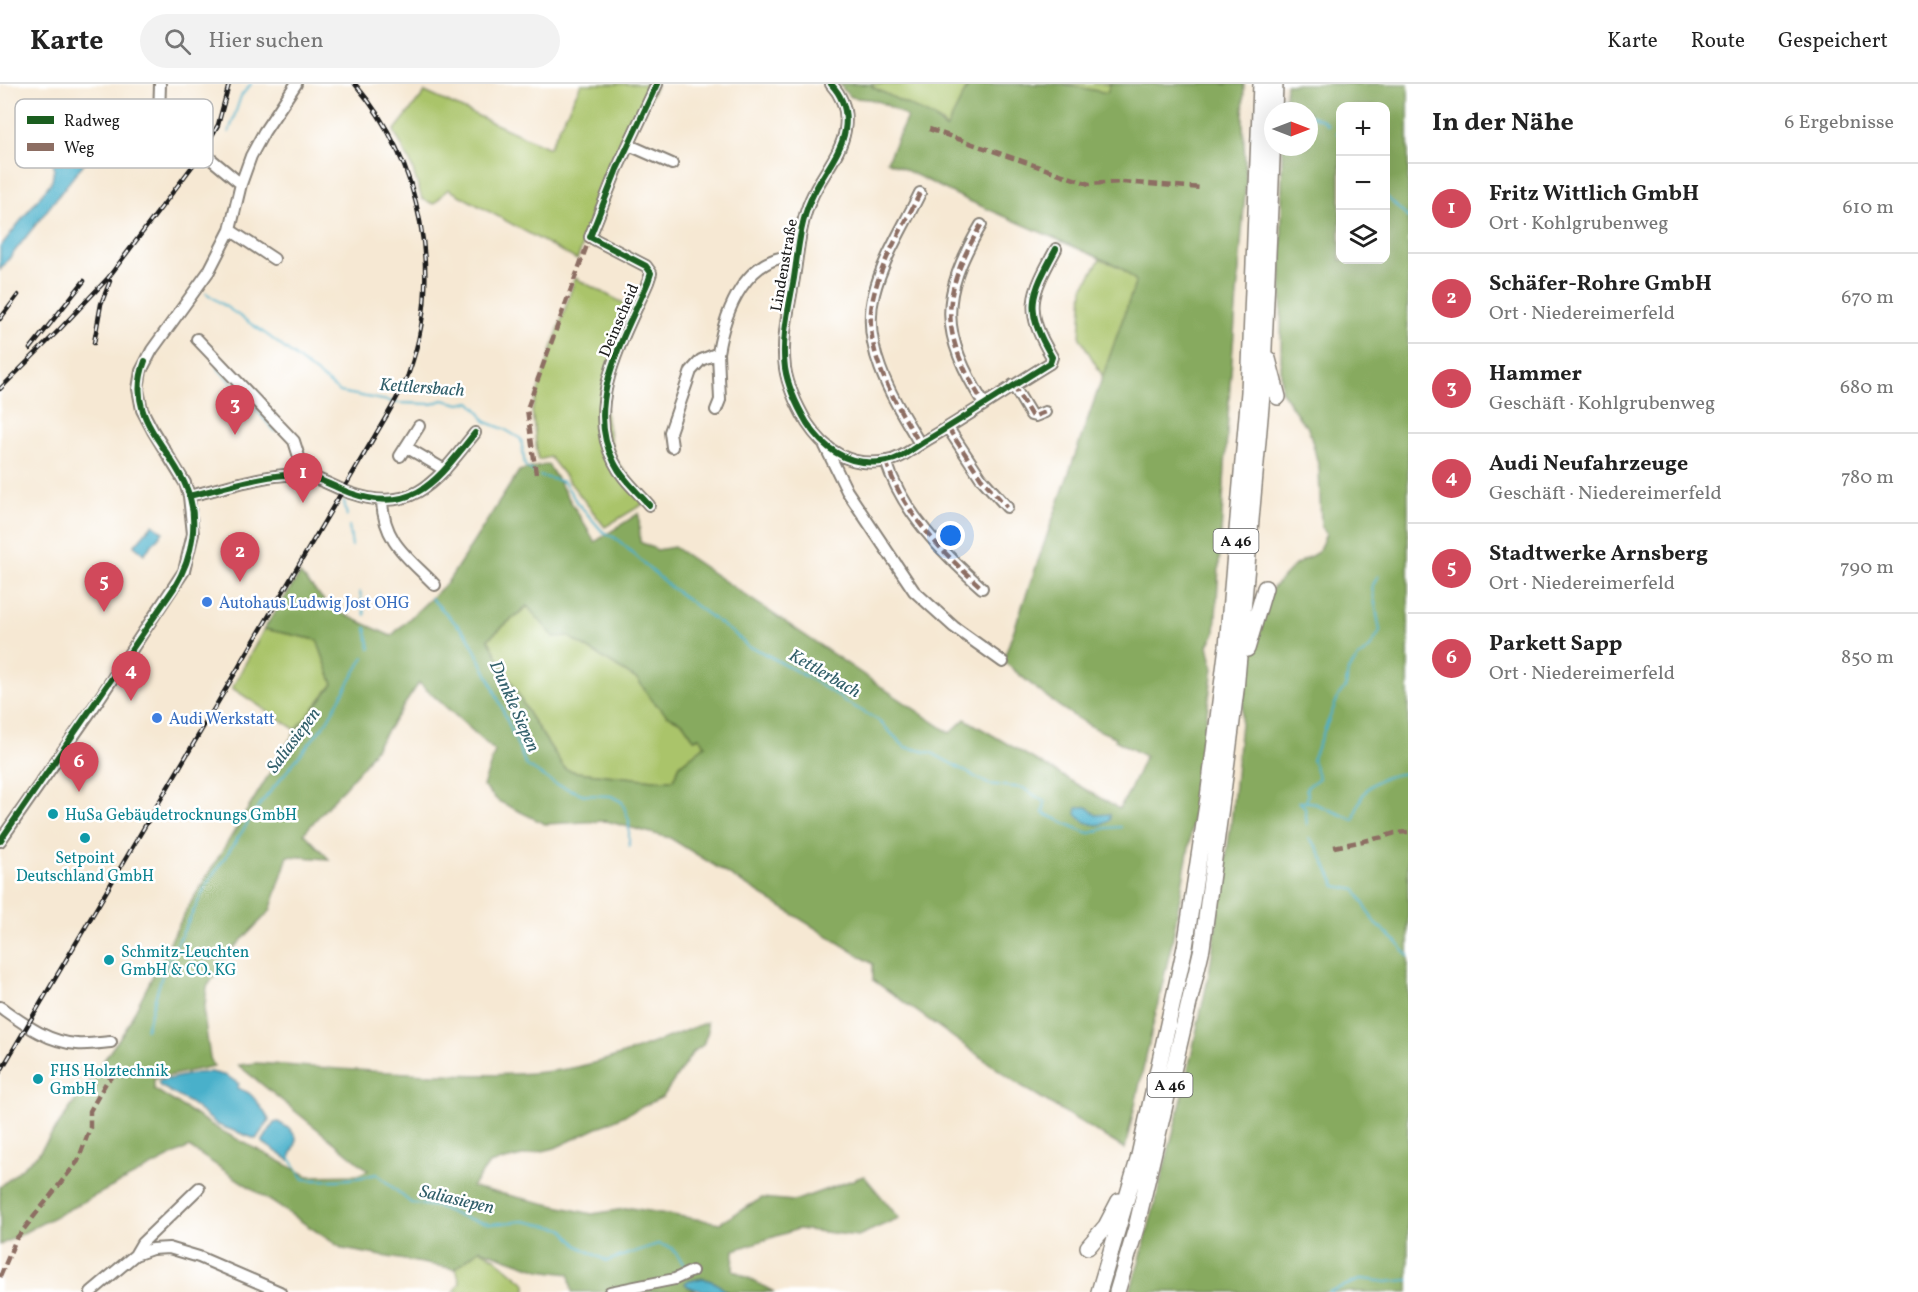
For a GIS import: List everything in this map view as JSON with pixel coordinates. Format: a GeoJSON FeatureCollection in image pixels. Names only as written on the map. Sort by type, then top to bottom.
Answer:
{"type":"FeatureCollection","features":[{"type":"Feature","properties":{"kind":"highway","name":"A 46"},"geometry":{"type":"LineString","coordinates":[[1261,84],[1264,114]]}},
{"type":"Feature","properties":{"kind":"highway"},"geometry":{"type":"LineString","coordinates":[[1274,102],[1275,84]]}},
{"type":"Feature","properties":{"kind":"highway","name":"A 46"},"geometry":{"type":"LineString","coordinates":[[1099,1292],[1138,1160],[1185,948],[1208,798],[1227,646],[1249,392],[1265,156]]}},
{"type":"Feature","properties":{"kind":"highway","name":"A 46"},"geometry":{"type":"LineString","coordinates":[[1117,1292],[1136,1228],[1202,948],[1236,690],[1262,395],[1267,289],[1266,156]]}},
{"type":"Feature","properties":{"kind":"highway"},"geometry":{"type":"LineString","coordinates":[[1267,289],[1270,306],[1268,361],[1278,397]]}},
{"type":"Feature","properties":{"kind":"highway"},"geometry":{"type":"LineString","coordinates":[[1236,690],[1265,588]]}},
{"type":"Feature","properties":{"kind":"highway"},"geometry":{"type":"LineString","coordinates":[[1088,1247],[1106,1226],[1138,1160]]}},
{"type":"Feature","properties":{"kind":"street"},"geometry":{"type":"LineString","coordinates":[[160,84],[160,99]]}},
{"type":"Feature","properties":{"kind":"street"},"geometry":{"type":"LineString","coordinates":[[0,841],[90,713],[184,571],[193,534],[189,496],[185,483],[142,410],[138,388],[141,371],[148,356],[209,271],[230,230],[241,184],[257,144],[296,84]]}},
{"type":"Feature","properties":{"kind":"street"},"geometry":{"type":"LineString","coordinates":[[657,84],[629,145],[672,164]]}},
{"type":"Feature","properties":{"kind":"street","name":"Lindenstraße"},"geometry":{"type":"LineString","coordinates":[[825,446],[807,423],[792,392],[786,374],[784,357],[797,256],[810,200],[836,153],[845,130],[844,105],[831,84]]}},
{"type":"Feature","properties":{"kind":"street","name":"Deinscheid"},"geometry":{"type":"LineString","coordinates":[[629,145],[590,237],[646,266],[651,273],[608,379],[604,396],[603,426],[605,440],[615,465],[625,480],[649,505]]}},
{"type":"Feature","properties":{"kind":"street"},"geometry":{"type":"LineString","coordinates":[[213,161],[241,184]]}},
{"type":"Feature","properties":{"kind":"street"},"geometry":{"type":"LineString","coordinates":[[920,193],[881,273],[871,314],[877,356],[884,378],[920,444]]}},
{"type":"Feature","properties":{"kind":"street"},"geometry":{"type":"LineString","coordinates":[[981,225],[965,252],[957,274],[952,293],[951,311],[956,351],[965,373],[984,404]]}},
{"type":"Feature","properties":{"kind":"street"},"geometry":{"type":"LineString","coordinates":[[230,230],[274,259]]}},
{"type":"Feature","properties":{"kind":"street"},"geometry":{"type":"LineString","coordinates":[[825,446],[853,460],[886,461],[899,457],[1051,361],[1052,357],[1036,327],[1034,304],[1036,285],[1056,249]]}},
{"type":"Feature","properties":{"kind":"street"},"geometry":{"type":"LineString","coordinates":[[716,410],[720,400],[718,353],[740,289],[760,267],[775,259],[797,256]]}},
{"type":"Feature","properties":{"kind":"street"},"geometry":{"type":"LineString","coordinates":[[197,339],[294,441],[300,460],[300,475]]}},
{"type":"Feature","properties":{"kind":"street"},"geometry":{"type":"LineString","coordinates":[[672,447],[670,432],[689,376],[698,362],[718,353]]}},
{"type":"Feature","properties":{"kind":"street"},"geometry":{"type":"LineString","coordinates":[[1016,383],[1031,415],[1035,416],[1045,412]]}},
{"type":"Feature","properties":{"kind":"street"},"geometry":{"type":"LineString","coordinates":[[419,426],[403,451],[444,470]]}},
{"type":"Feature","properties":{"kind":"street"},"geometry":{"type":"LineString","coordinates":[[948,428],[981,478],[1006,507]]}},
{"type":"Feature","properties":{"kind":"street"},"geometry":{"type":"LineString","coordinates":[[189,496],[279,476],[300,475],[321,480],[357,495],[382,501],[412,496],[435,480],[474,433]]}},
{"type":"Feature","properties":{"kind":"street"},"geometry":{"type":"LineString","coordinates":[[825,446],[847,491],[914,591],[954,627],[1003,662]]}},
{"type":"Feature","properties":{"kind":"street"},"geometry":{"type":"LineString","coordinates":[[886,461],[897,491],[925,529],[956,564],[982,588]]}},
{"type":"Feature","properties":{"kind":"street"},"geometry":{"type":"LineString","coordinates":[[382,501],[385,523],[393,542],[435,585]]}},
{"type":"Feature","properties":{"kind":"street"},"geometry":{"type":"LineString","coordinates":[[0,1007],[52,1040],[78,1045],[111,1042]]}},
{"type":"Feature","properties":{"kind":"street"},"geometry":{"type":"LineString","coordinates":[[91,1292],[135,1255],[142,1243],[199,1188]]}},
{"type":"Feature","properties":{"kind":"street"},"geometry":{"type":"LineString","coordinates":[[135,1255],[152,1249],[170,1248],[199,1257],[280,1292]]}},
{"type":"Feature","properties":{"kind":"street"},"geometry":{"type":"LineString","coordinates":[[610,1292],[675,1279],[692,1271]]}},
{"type":"Feature","properties":{"kind":"green space"},"geometry":{"type":"Polygon","coordinates":[[[581,84],[657,84],[612,168],[577,260],[448,189],[434,204],[422,199],[411,164],[394,131],[425,92],[549,148],[581,84]]]}},
{"type":"Feature","properties":{"kind":"green space"},"geometry":{"type":"Polygon","coordinates":[[[840,84],[873,84],[872,87],[933,117],[946,129],[969,84],[1062,84],[1107,93],[1110,84],[1244,84],[1246,181],[1230,385],[1215,633],[1208,645],[1213,668],[1189,847],[1172,942],[1125,1149],[1020,1085],[873,980],[873,964],[670,838],[606,821],[545,824],[498,801],[483,786],[495,751],[419,683],[364,765],[304,833],[329,859],[288,856],[270,911],[230,952],[207,987],[204,1015],[210,1058],[214,1066],[154,1079],[154,1089],[218,1129],[308,1176],[358,1175],[368,1170],[238,1065],[256,1063],[449,1074],[497,1075],[544,1072],[597,1062],[707,1022],[708,1031],[703,1045],[693,1052],[663,1097],[555,1148],[489,1164],[472,1187],[592,1214],[631,1208],[720,1223],[762,1198],[794,1201],[864,1176],[899,1218],[858,1236],[798,1229],[734,1250],[733,1270],[774,1292],[727,1292],[716,1283],[703,1278],[686,1282],[688,1287],[697,1292],[572,1292],[569,1274],[539,1270],[480,1249],[455,1269],[343,1249],[189,1147],[0,1245],[0,1187],[38,1154],[125,1030],[188,907],[296,730],[333,684],[317,640],[264,629],[300,574],[332,609],[391,636],[447,583],[519,471],[548,464],[595,542],[639,513],[640,542],[657,550],[674,547],[950,733],[965,719],[1119,809],[1145,756],[1115,740],[1115,737],[1070,714],[1003,661],[1136,281],[1120,267],[967,200],[887,161],[907,117],[881,102],[855,98],[844,91],[840,84]],[[527,606],[488,639],[530,716],[565,769],[654,780],[673,780],[680,765],[705,745],[700,737],[694,739],[683,723],[667,715],[651,699],[638,680],[568,636],[554,637],[527,606]]]}},
{"type":"Feature","properties":{"kind":"green space"},"geometry":{"type":"Polygon","coordinates":[[[873,84],[969,84],[947,129],[941,122],[872,87],[873,84]]]}},
{"type":"Feature","properties":{"kind":"green space"},"geometry":{"type":"Polygon","coordinates":[[[1062,84],[1110,84],[1108,93],[1062,84]]]}},
{"type":"Feature","properties":{"kind":"green space"},"geometry":{"type":"Polygon","coordinates":[[[1286,84],[1408,84],[1408,1292],[1130,1292],[1181,1102],[1209,974],[1231,824],[1246,673],[1270,591],[1295,565],[1318,552],[1326,534],[1321,526],[1319,468],[1311,437],[1307,426],[1281,390],[1282,156],[1318,156],[1318,102],[1285,102],[1286,84]]]}},
{"type":"Feature","properties":{"kind":"green space"},"geometry":{"type":"Polygon","coordinates":[[[1100,259],[1120,267],[1136,281],[1103,377],[1080,338],[1083,288],[1100,259]]]}},
{"type":"Feature","properties":{"kind":"green space"},"geometry":{"type":"Polygon","coordinates":[[[575,278],[637,310],[609,383],[605,409],[614,458],[648,501],[605,527],[550,457],[538,460],[532,410],[575,278]]]}},
{"type":"Feature","properties":{"kind":"green space"},"geometry":{"type":"Polygon","coordinates":[[[528,606],[554,636],[568,636],[639,680],[651,699],[667,715],[683,723],[694,739],[700,737],[706,744],[680,765],[673,780],[654,780],[565,769],[530,716],[488,639],[528,606]]]}},
{"type":"Feature","properties":{"kind":"green space"},"geometry":{"type":"Polygon","coordinates":[[[264,629],[317,640],[333,684],[296,730],[232,688],[264,629]]]}},
{"type":"Feature","properties":{"kind":"green space"},"geometry":{"type":"Polygon","coordinates":[[[476,1247],[495,1258],[526,1284],[526,1291],[454,1292],[460,1283],[455,1264],[476,1247]]]}},
{"type":"Feature","properties":{"kind":"water"},"geometry":{"type":"Polygon","coordinates":[[[54,168],[80,168],[0,270],[0,247],[52,181],[54,168]]]}},
{"type":"Feature","properties":{"kind":"water"},"geometry":{"type":"Polygon","coordinates":[[[153,524],[163,532],[144,554],[134,546],[153,524]]]}},
{"type":"Feature","properties":{"kind":"water"},"geometry":{"type":"Polygon","coordinates":[[[1087,807],[1096,815],[1110,814],[1110,820],[1097,825],[1088,823],[1076,814],[1077,808],[1087,807]]]}},
{"type":"Feature","properties":{"kind":"water"},"geometry":{"type":"Polygon","coordinates":[[[211,1072],[227,1076],[239,1084],[237,1088],[255,1099],[264,1111],[269,1120],[256,1139],[218,1125],[190,1103],[160,1086],[158,1081],[211,1072]]]}},
{"type":"Feature","properties":{"kind":"water"},"geometry":{"type":"Polygon","coordinates":[[[278,1122],[290,1129],[296,1137],[289,1160],[262,1142],[274,1123],[278,1122]]]}},
{"type":"Feature","properties":{"kind":"water"},"geometry":{"type":"Polygon","coordinates":[[[703,1278],[716,1283],[727,1292],[699,1290],[685,1284],[703,1278]]]}},
{"type":"Feature","properties":{"kind":"waterway","name":"Kettlersbach"},"geometry":{"type":"LineString","coordinates":[[229,132],[241,96],[251,84]]}},
{"type":"Feature","properties":{"kind":"waterway"},"geometry":{"type":"LineString","coordinates":[[1281,97],[1288,102]]}},
{"type":"Feature","properties":{"kind":"waterway"},"geometry":{"type":"LineString","coordinates":[[1318,118],[1328,125]]}},
{"type":"Feature","properties":{"kind":"waterway"},"geometry":{"type":"LineString","coordinates":[[1390,200],[1408,218]]}},
{"type":"Feature","properties":{"kind":"waterway","name":"Kettlersbach"},"geometry":{"type":"LineString","coordinates":[[206,293],[270,337],[340,392],[399,403],[432,404],[443,400],[460,404],[470,402],[486,422],[521,439],[525,466],[534,472]]}},
{"type":"Feature","properties":{"kind":"waterway","name":"Saliasiepen"},"geometry":{"type":"LineString","coordinates":[[218,368],[276,432]]}},
{"type":"Feature","properties":{"kind":"waterway","name":"Kettlerbach"},"geometry":{"type":"LineString","coordinates":[[540,476],[564,482],[576,501],[602,531],[617,539],[669,586],[737,636],[748,647],[791,668],[878,720],[905,747],[932,753],[988,784],[1023,788],[1045,802],[1043,813],[1085,832],[1091,833],[1106,828],[1121,827]]}},
{"type":"Feature","properties":{"kind":"waterway","name":"Saliasiepen"},"geometry":{"type":"LineString","coordinates":[[344,501],[347,516]]}},
{"type":"Feature","properties":{"kind":"waterway","name":"Saliasiepen"},"geometry":{"type":"LineString","coordinates":[[349,526],[352,546]]}},
{"type":"Feature","properties":{"kind":"waterway"},"geometry":{"type":"LineString","coordinates":[[1306,802],[1308,795],[1306,788],[1319,778],[1312,760],[1339,695],[1346,686],[1348,670],[1370,648],[1380,631],[1372,587],[1378,576]]}},
{"type":"Feature","properties":{"kind":"waterway","name":"Saliasiepen"},"geometry":{"type":"LineString","coordinates":[[360,592],[365,615]]}},
{"type":"Feature","properties":{"kind":"waterway","name":"Dunkle Siepen"},"geometry":{"type":"LineString","coordinates":[[431,598],[468,636],[490,680],[526,765],[555,784],[585,795],[611,796],[622,802],[629,820],[629,846]]}},
{"type":"Feature","properties":{"kind":"waterway","name":"Saliasiepen"},"geometry":{"type":"LineString","coordinates":[[366,628],[370,649]]}},
{"type":"Feature","properties":{"kind":"waterway","name":"Saliasiepen"},"geometry":{"type":"LineString","coordinates":[[146,1029],[163,972],[206,886],[261,803],[325,724],[364,657]]}},
{"type":"Feature","properties":{"kind":"waterway","name":"Kettlerbach"},"geometry":{"type":"LineString","coordinates":[[1299,802],[1311,802],[1354,820],[1360,800],[1371,786],[1386,777],[1408,773]]}},
{"type":"Feature","properties":{"kind":"waterway"},"geometry":{"type":"LineString","coordinates":[[1299,802],[1305,807],[1307,825]]}},
{"type":"Feature","properties":{"kind":"waterway"},"geometry":{"type":"LineString","coordinates":[[1309,838],[1317,847],[1336,886],[1356,890],[1374,922],[1397,942],[1408,956]]}},
{"type":"Feature","properties":{"kind":"waterway","name":"Saliasiepen"},"geometry":{"type":"LineString","coordinates":[[289,1157],[304,1179],[340,1180],[377,1174],[411,1203],[438,1207],[461,1217],[490,1224],[524,1221],[563,1229],[578,1246],[607,1261],[658,1244],[672,1248],[685,1266]]}},
{"type":"Feature","properties":{"kind":"waterway"},"geometry":{"type":"LineString","coordinates":[[1328,1292],[1363,1279],[1386,1282],[1408,1280]]}},
{"type":"Feature","properties":{"kind":"railway"},"geometry":{"type":"LineString","coordinates":[[213,134],[218,125],[229,84]]}},
{"type":"Feature","properties":{"kind":"railway"},"geometry":{"type":"LineString","coordinates":[[0,1072],[387,415],[408,375],[419,337],[424,299],[425,260],[420,222],[411,185],[397,149],[378,115],[355,84]]}},
{"type":"Feature","properties":{"kind":"railway"},"geometry":{"type":"LineString","coordinates":[[0,389],[108,278],[191,168]]}},
{"type":"Feature","properties":{"kind":"railway"},"geometry":{"type":"LineString","coordinates":[[30,349],[84,281]]}},
{"type":"Feature","properties":{"kind":"railway"},"geometry":{"type":"LineString","coordinates":[[94,343],[101,304],[110,281]]}},
{"type":"Feature","properties":{"kind":"railway"},"geometry":{"type":"LineString","coordinates":[[0,319],[18,295]]}},
{"type":"Feature","properties":{"kind":"marked path"},"geometry":{"type":"LineString","coordinates":[[929,129],[1089,184],[1122,182],[1203,188]]}},
{"type":"Feature","properties":{"kind":"marked path"},"geometry":{"type":"LineString","coordinates":[[920,193],[883,268],[874,294],[871,314],[872,334],[882,373],[920,444]]}},
{"type":"Feature","properties":{"kind":"marked path"},"geometry":{"type":"LineString","coordinates":[[981,225],[967,250],[958,273],[950,315],[959,356],[984,404]]}},
{"type":"Feature","properties":{"kind":"marked path"},"geometry":{"type":"LineString","coordinates":[[536,474],[527,409],[590,237]]}},
{"type":"Feature","properties":{"kind":"marked path"},"geometry":{"type":"LineString","coordinates":[[1013,385],[1031,415],[1035,416],[1045,412]]}},
{"type":"Feature","properties":{"kind":"marked path"},"geometry":{"type":"LineString","coordinates":[[948,428],[981,478],[1007,507]]}},
{"type":"Feature","properties":{"kind":"marked path"},"geometry":{"type":"LineString","coordinates":[[886,461],[902,497],[925,530],[982,588]]}},
{"type":"Feature","properties":{"kind":"marked path"},"geometry":{"type":"LineString","coordinates":[[1334,847],[1408,832]]}},
{"type":"Feature","properties":{"kind":"marked path"},"geometry":{"type":"LineString","coordinates":[[0,1277],[16,1239],[78,1161],[90,1128],[90,1111],[107,1081],[120,1070]]}},
{"type":"Feature","properties":{"kind":"cycle path"},"geometry":{"type":"LineString","coordinates":[[649,505],[617,468],[606,440],[603,417],[605,394],[611,370],[651,273],[646,266],[590,237],[617,169],[657,84]]}},
{"type":"Feature","properties":{"kind":"cycle path"},"geometry":{"type":"LineString","coordinates":[[831,84],[844,105],[845,130],[839,148],[815,190],[804,218],[784,346],[786,375],[796,403],[814,433],[831,450],[851,460],[862,462],[874,463],[898,458],[1050,363],[1052,357],[1037,326],[1034,302],[1036,291],[1056,249]]}},
{"type":"Feature","properties":{"kind":"cycle path"},"geometry":{"type":"LineString","coordinates":[[0,841],[174,588],[190,550],[193,523],[189,495],[184,482],[157,439],[143,411],[140,380],[145,361]]}},
{"type":"Feature","properties":{"kind":"cycle path"},"geometry":{"type":"LineString","coordinates":[[189,496],[272,476],[298,475],[319,480],[350,493],[373,499],[392,500],[409,496],[437,478],[475,433]]}},
{"type":"Feature","properties":{"kind":"place","name":"Hammer"},"geometry":{"type":"Point","coordinates":[235,435]}},
{"type":"Feature","properties":{"kind":"place","name":"Fritz Wittlich GmbH"},"geometry":{"type":"Point","coordinates":[303,503]}},
{"type":"Feature","properties":{"kind":"place","name":"Schäfer-Rohre GmbH"},"geometry":{"type":"Point","coordinates":[240,582]}},
{"type":"Feature","properties":{"kind":"place","name":"Autohaus Ludwig Jost OHG"},"geometry":{"type":"Point","coordinates":[207,602]}},
{"type":"Feature","properties":{"kind":"place","name":"Stadtwerke Arnsberg"},"geometry":{"type":"Point","coordinates":[104,612]}},
{"type":"Feature","properties":{"kind":"place","name":"Audi Neufahrzeuge"},"geometry":{"type":"Point","coordinates":[131,701]}},
{"type":"Feature","properties":{"kind":"place","name":"Audi Werkstatt"},"geometry":{"type":"Point","coordinates":[157,718]}},
{"type":"Feature","properties":{"kind":"place","name":"Parkett Sapp"},"geometry":{"type":"Point","coordinates":[79,792]}},
{"type":"Feature","properties":{"kind":"place","name":"HuSa Gebäudetrocknungs GmbH"},"geometry":{"type":"Point","coordinates":[53,814]}},
{"type":"Feature","properties":{"kind":"place","name":"Setpoint Deutschland GmbH"},"geometry":{"type":"Point","coordinates":[85,838]}},
{"type":"Feature","properties":{"kind":"place","name":"Schmitz-Leuchten GmbH & CO. KG"},"geometry":{"type":"Point","coordinates":[109,960]}},
{"type":"Feature","properties":{"kind":"place","name":"FHS Holztechnik GmbH"},"geometry":{"type":"Point","coordinates":[38,1079]}}]}
